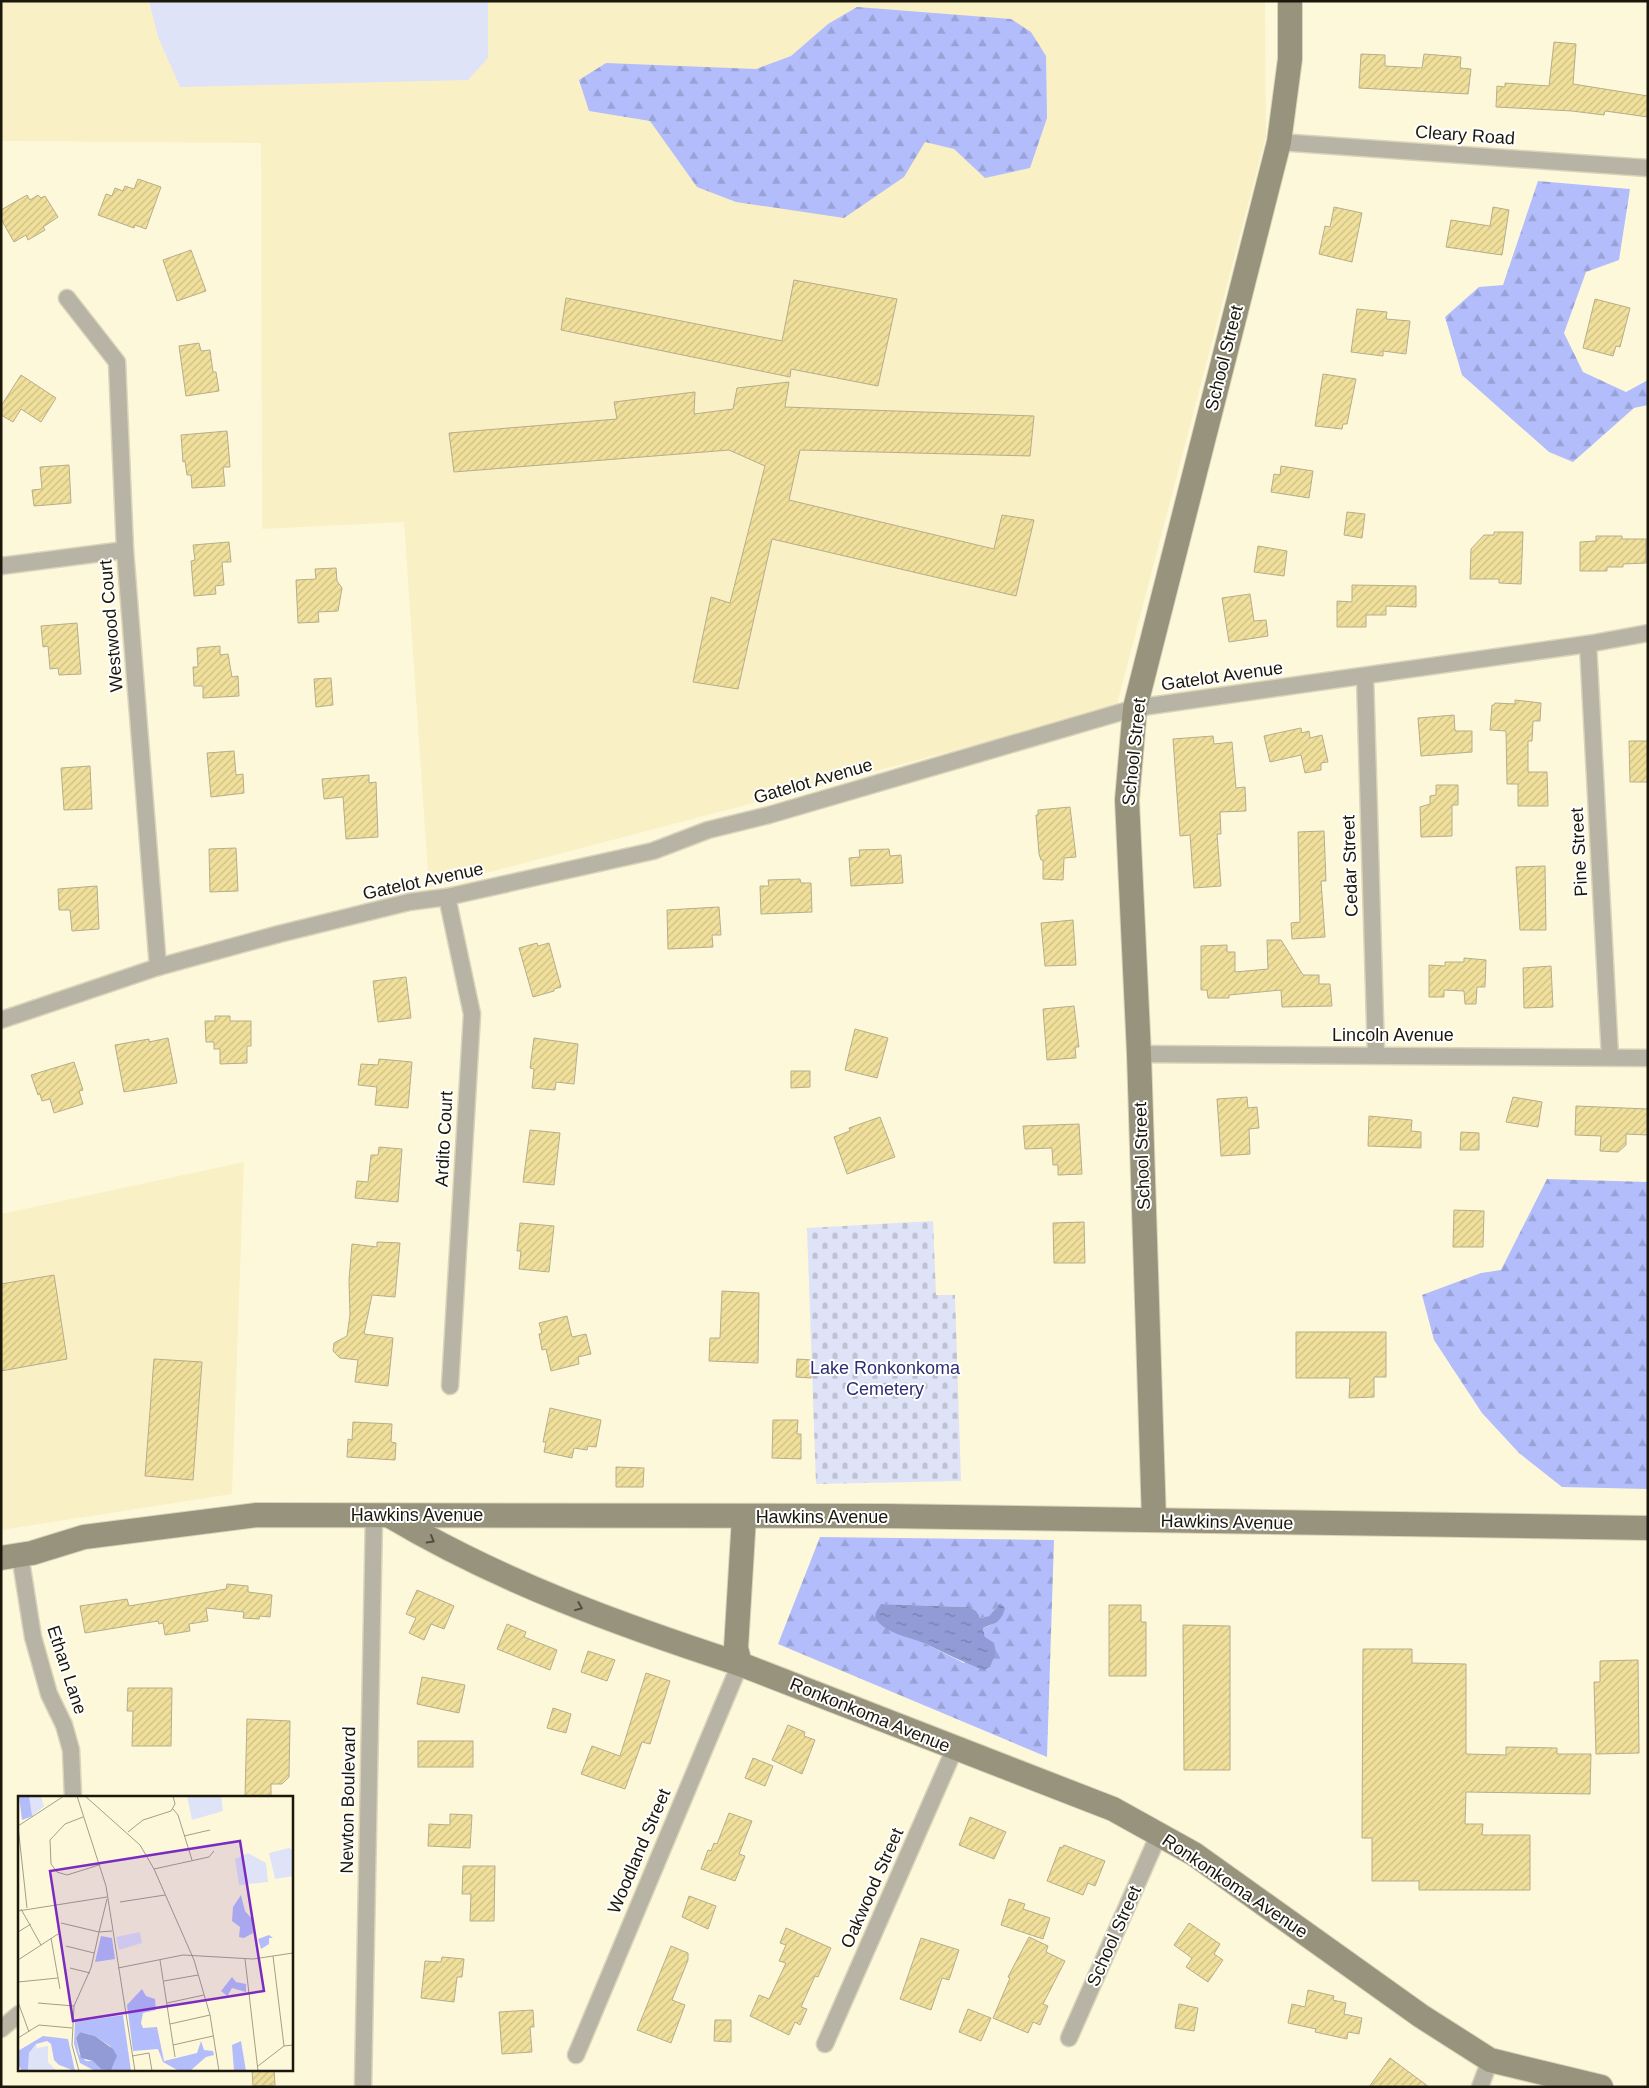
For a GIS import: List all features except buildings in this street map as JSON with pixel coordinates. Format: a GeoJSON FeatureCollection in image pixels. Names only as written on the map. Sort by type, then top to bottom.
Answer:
{"type":"FeatureCollection","features":[{"type":"Feature","properties":{"kind":"street","name":"School Street"},"geometry":{"type":"LineString","coordinates":[[1154,1520],[1139,1054],[1127,800],[1135,708],[1279,142],[1290,59],[1290,1]]}},
{"type":"Feature","properties":{"kind":"street","name":"Cleary Road"},"geometry":{"type":"LineString","coordinates":[[1279,142],[1648,168]]}},
{"type":"Feature","properties":{"kind":"street","name":"Westwood Court"},"geometry":{"type":"LineString","coordinates":[[67,298],[117,362],[124,550],[158,967]]}},
{"type":"Feature","properties":{"kind":"street"},"geometry":{"type":"LineString","coordinates":[[1,566],[124,550]]}},
{"type":"Feature","properties":{"kind":"street","name":"Gatelot Avenue"},"geometry":{"type":"LineString","coordinates":[[1,1020],[158,967],[362,914],[409,902],[447,897],[653,851],[708,830],[769,815],[1135,708],[1588,644],[1648,633]]}},
{"type":"Feature","properties":{"kind":"street","name":"Pine Street"},"geometry":{"type":"LineString","coordinates":[[1588,644],[1610,1057]]}},
{"type":"Feature","properties":{"kind":"street","name":"Cedar Street"},"geometry":{"type":"LineString","coordinates":[[1365,676],[1376,1055]]}},
{"type":"Feature","properties":{"kind":"street","name":"Ardito Court"},"geometry":{"type":"LineString","coordinates":[[447,897],[472,1014],[450,1386]]}},
{"type":"Feature","properties":{"kind":"street","name":"Lincoln Avenue"},"geometry":{"type":"LineString","coordinates":[[1139,1054],[1648,1058]]}},
{"type":"Feature","properties":{"kind":"street","name":"Hawkins Avenue"},"geometry":{"type":"LineString","coordinates":[[11,1556],[84,1537],[257,1515],[886,1516],[1648,1528]]}},
{"type":"Feature","properties":{"kind":"street","name":"Ronkonkoma Avenue"},"geometry":{"type":"LineString","coordinates":[[381,1515],[437,1544],[577,1606],[657,1637],[740,1664],[1114,1809],[1194,1854],[1421,2016],[1490,2060],[1602,2087]]}},
{"type":"Feature","properties":{"kind":"street","name":"Newton Boulevard"},"geometry":{"type":"LineString","coordinates":[[363,2087],[381,1515]]}},
{"type":"Feature","properties":{"kind":"street"},"geometry":{"type":"LineString","coordinates":[[740,1664],[736,1648],[744,1517]]}},
{"type":"Feature","properties":{"kind":"street","name":"Ethan Lane"},"geometry":{"type":"LineString","coordinates":[[11,1556],[49,1694],[64,1725],[71,1750],[73,1796]]}},
{"type":"Feature","properties":{"kind":"street","name":"Woodland Street"},"geometry":{"type":"LineString","coordinates":[[576,2055],[740,1664]]}},
{"type":"Feature","properties":{"kind":"street","name":"Oakwood Street"},"geometry":{"type":"LineString","coordinates":[[825,2044],[955,1748]]}},
{"type":"Feature","properties":{"kind":"street","name":"School Street"},"geometry":{"type":"LineString","coordinates":[[1069,2038],[1158,1834]]}},
{"type":"Feature","properties":{"kind":"street"},"geometry":{"type":"LineString","coordinates":[[1,2029],[18,2015]]}},
{"type":"Feature","properties":{"kind":"street"},"geometry":{"type":"LineString","coordinates":[[1480,2087],[1490,2060]]}},
{"type":"Feature","properties":{"kind":"shaded area"},"geometry":{"type":"Polygon","coordinates":[[[1,1],[1265,1],[1266,136],[1116,708],[429,888],[404,522],[262,529],[261,143],[1,141],[1,1]]]}},
{"type":"Feature","properties":{"kind":"shaded area"},"geometry":{"type":"Polygon","coordinates":[[[244,1162],[232,1494],[1,1530],[1,1214],[244,1162]]]}},
{"type":"Feature","properties":{"kind":"green space"},"geometry":{"type":"Polygon","coordinates":[[[149,1],[488,1],[488,58],[468,80],[180,87],[158,37],[149,1]]]}},
{"type":"Feature","properties":{"kind":"green space"},"geometry":{"type":"Polygon","coordinates":[[[857,7],[1011,19],[1031,32],[1046,56],[1047,118],[1030,168],[985,178],[954,149],[925,142],[904,177],[844,218],[736,202],[697,187],[650,121],[589,111],[579,80],[606,63],[756,69],[791,56],[828,24],[857,7]]]}},
{"type":"Feature","properties":{"kind":"green space"},"geometry":{"type":"Polygon","coordinates":[[[1538,181],[1630,189],[1619,260],[1586,272],[1564,333],[1583,372],[1626,392],[1648,380],[1648,405],[1634,408],[1573,462],[1549,452],[1462,375],[1445,317],[1479,287],[1503,285],[1538,181]]]}},
{"type":"Feature","properties":{"kind":"green space"},"geometry":{"type":"Polygon","coordinates":[[[1547,1179],[1648,1182],[1648,1489],[1562,1487],[1519,1453],[1482,1413],[1434,1340],[1422,1295],[1481,1273],[1501,1270],[1547,1179]]]}},
{"type":"Feature","properties":{"kind":"green space","name":"Lake Ronkonkoma Cemetery"},"geometry":{"type":"Polygon","coordinates":[[[933,1221],[936,1295],[955,1295],[961,1481],[816,1484],[807,1228],[933,1221]]]}},
{"type":"Feature","properties":{"kind":"green space"},"geometry":{"type":"Polygon","coordinates":[[[820,1537],[1054,1540],[1047,1757],[778,1644],[820,1537]],[[1000,1603],[989,1616],[980,1618],[968,1607],[881,1604],[924,1643],[964,1663],[985,1637],[983,1628],[991,1625],[1000,1603]]]}},
{"type":"Feature","properties":{"kind":"water"},"geometry":{"type":"Polygon","coordinates":[[[1000,1603],[1005,1608],[1002,1617],[983,1628],[985,1637],[994,1643],[996,1652],[990,1667],[983,1670],[926,1644],[892,1632],[875,1618],[881,1604],[968,1607],[976,1611],[980,1618],[989,1616],[1000,1603]]]}}]}
